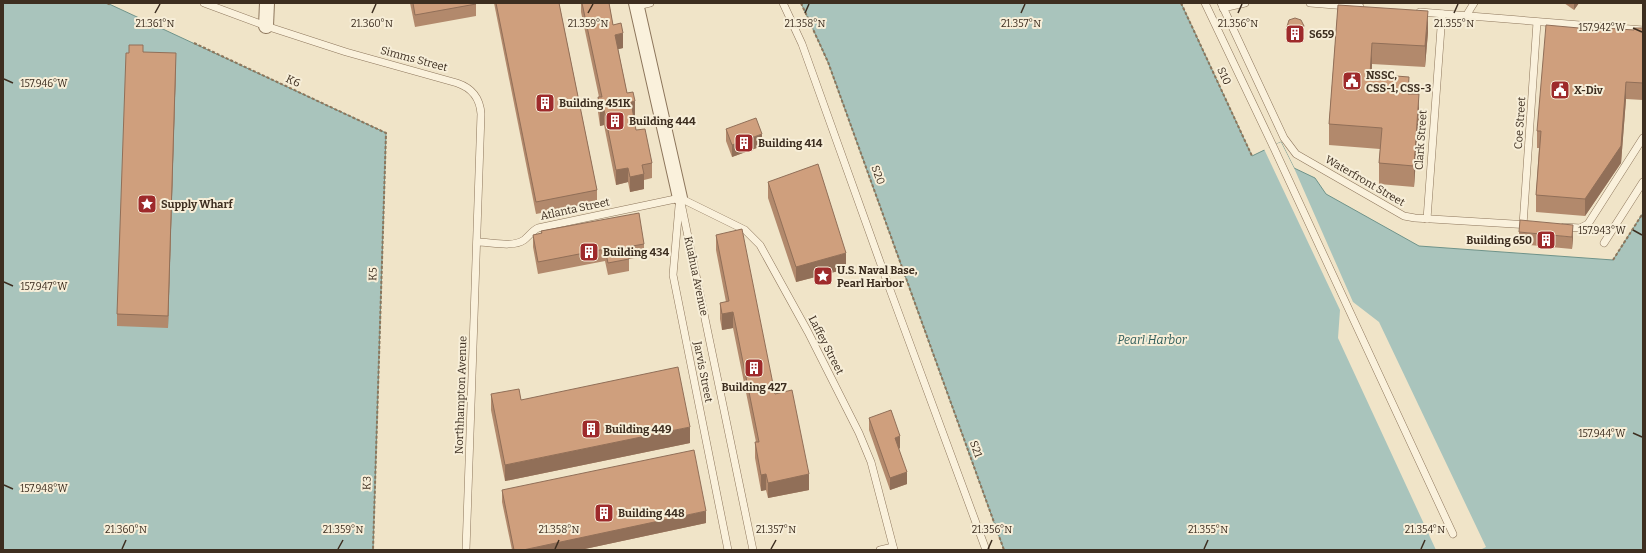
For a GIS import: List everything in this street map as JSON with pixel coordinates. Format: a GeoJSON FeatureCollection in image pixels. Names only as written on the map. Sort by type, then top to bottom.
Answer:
{"type":"FeatureCollection","features":[{"type":"Feature","properties":{"kind":"street"},"geometry":{"type":"LineString","coordinates":[[266,26],[267,3]]}},
{"type":"Feature","properties":{"kind":"street","name":"Kuahua Avenue"},"geometry":{"type":"LineString","coordinates":[[641,4],[680,198]]}},
{"type":"Feature","properties":{"kind":"lane","name":"Simms Street"},"geometry":{"type":"LineString","coordinates":[[204,3],[266,26],[346,52],[457,83],[470,89],[476,96],[481,109],[477,242]]}},
{"type":"Feature","properties":{"kind":"lane"},"geometry":{"type":"LineString","coordinates":[[783,3],[802,44],[889,287],[986,550]]}},
{"type":"Feature","properties":{"kind":"lane"},"geometry":{"type":"LineString","coordinates":[[1205,3],[1277,153],[1452,534]]}},
{"type":"Feature","properties":{"kind":"lane"},"geometry":{"type":"LineString","coordinates":[[1222,5],[1244,3]]}},
{"type":"Feature","properties":{"kind":"lane"},"geometry":{"type":"LineString","coordinates":[[1310,3],[1367,8]]}},
{"type":"Feature","properties":{"kind":"lane"},"geometry":{"type":"LineString","coordinates":[[1466,16],[1474,3]]}},
{"type":"Feature","properties":{"kind":"lane","name":"Waterfront Street"},"geometry":{"type":"LineString","coordinates":[[1222,5],[1281,131],[1291,149],[1301,157],[1404,216],[1426,219],[1538,226]]}},
{"type":"Feature","properties":{"kind":"lane"},"geometry":{"type":"LineString","coordinates":[[1412,11],[1643,30]]}},
{"type":"Feature","properties":{"kind":"lane","name":"Clark Street"},"geometry":{"type":"LineString","coordinates":[[1426,219],[1442,14]]}},
{"type":"Feature","properties":{"kind":"lane","name":"Coe Street"},"geometry":{"type":"LineString","coordinates":[[1524,225],[1538,22]]}},
{"type":"Feature","properties":{"kind":"lane"},"geometry":{"type":"LineString","coordinates":[[1554,227],[1578,228],[1586,225],[1643,138]]}},
{"type":"Feature","properties":{"kind":"lane"},"geometry":{"type":"LineString","coordinates":[[1604,243],[1643,182]]}},
{"type":"Feature","properties":{"kind":"lane","name":"Atlanta Street"},"geometry":{"type":"LineString","coordinates":[[477,242],[517,243],[525,240],[538,228],[680,198]]}},
{"type":"Feature","properties":{"kind":"lane","name":"Laffey Street"},"geometry":{"type":"LineString","coordinates":[[680,198],[745,230],[760,245],[808,332],[859,433],[874,475],[894,548],[880,550]]}},
{"type":"Feature","properties":{"kind":"lane","name":"Jarvis Street"},"geometry":{"type":"LineString","coordinates":[[680,198],[672,275],[728,550]]}},
{"type":"Feature","properties":{"kind":"lane","name":"Kuahua Avenue"},"geometry":{"type":"LineString","coordinates":[[680,198],[753,550]]}},
{"type":"Feature","properties":{"kind":"lane","name":"Northhampton Avenue"},"geometry":{"type":"LineString","coordinates":[[466,550],[477,242]]}},
{"type":"Feature","properties":{"kind":"path"},"geometry":{"type":"LineString","coordinates":[[107,3],[111,5]]}},
{"type":"Feature","properties":{"kind":"path","name":"S20"},"geometry":{"type":"LineString","coordinates":[[801,3],[828,62],[934,354]]}},
{"type":"Feature","properties":{"kind":"path","name":"S10"},"geometry":{"type":"LineString","coordinates":[[1181,3],[1252,156]]}},
{"type":"Feature","properties":{"kind":"path","name":"K6"},"geometry":{"type":"LineString","coordinates":[[194,43],[386,134]]}},
{"type":"Feature","properties":{"kind":"path","name":"K5"},"geometry":{"type":"LineString","coordinates":[[377,416],[386,134]]}},
{"type":"Feature","properties":{"kind":"path"},"geometry":{"type":"LineString","coordinates":[[1613,260],[1643,213]]}},
{"type":"Feature","properties":{"kind":"path","name":"S21"},"geometry":{"type":"LineString","coordinates":[[934,354],[1004,550]]}},
{"type":"Feature","properties":{"kind":"path","name":"K3"},"geometry":{"type":"LineString","coordinates":[[373,550],[377,416]]}},
{"type":"Feature","properties":{"kind":"water"},"geometry":{"type":"Polygon","coordinates":[[[3,3],[107,3],[386,133],[373,550],[3,550],[3,3]]]}},
{"type":"Feature","properties":{"kind":"water","name":"Pearl Harbor"},"geometry":{"type":"Polygon","coordinates":[[[801,3],[1181,3],[1252,156],[1281,142],[1294,168],[1315,178],[1326,194],[1419,246],[1613,260],[1643,213],[1643,550],[1004,550],[828,62],[801,3]]]}},
{"type":"Feature","properties":{"kind":"pier"},"geometry":{"type":"Polygon","coordinates":[[[1281,142],[1353,302],[1379,322],[1486,547],[1480,550],[1436,550],[1338,338],[1340,310],[1264,149],[1281,142]]]}},
{"type":"Feature","properties":{"kind":"building"},"geometry":{"type":"Polygon","coordinates":[[[413,3],[476,3],[476,4],[415,15],[413,3]]]}},
{"type":"Feature","properties":{"kind":"building","name":"Building 451K"},"geometry":{"type":"Polygon","coordinates":[[[496,3],[559,3],[597,190],[536,202],[496,3]]]}},
{"type":"Feature","properties":{"kind":"building","name":"Building 444"},"geometry":{"type":"Polygon","coordinates":[[[582,3],[609,3],[613,25],[621,23],[623,33],[615,35],[627,93],[633,92],[635,101],[631,102],[636,130],[645,129],[652,163],[642,165],[644,174],[630,177],[628,168],[616,170],[604,110],[600,111],[598,97],[602,97],[582,3]]]}},
{"type":"Feature","properties":{"kind":"building","name":"NSSC, CSS-1, CSS-3"},"geometry":{"type":"Polygon","coordinates":[[[1338,5],[1428,11],[1425,46],[1372,43],[1370,74],[1409,77],[1408,94],[1419,94],[1414,166],[1379,163],[1382,128],[1329,124],[1338,5]]]}},
{"type":"Feature","properties":{"kind":"building"},"geometry":{"type":"Polygon","coordinates":[[[1295,18],[1301,20],[1304,26],[1301,31],[1296,34],[1286,30],[1289,20],[1295,18]]]}},
{"type":"Feature","properties":{"kind":"building"},"geometry":{"type":"Polygon","coordinates":[[[1546,25],[1590,29],[1590,27],[1634,30],[1634,28],[1643,28],[1643,83],[1626,82],[1621,146],[1585,199],[1536,195],[1541,131],[1537,131],[1546,25]]]}},
{"type":"Feature","properties":{"kind":"building"},"geometry":{"type":"Polygon","coordinates":[[[129,45],[143,45],[143,52],[176,53],[168,316],[117,314],[126,53],[129,53],[129,45]]]}},
{"type":"Feature","properties":{"kind":"building"},"geometry":{"type":"Polygon","coordinates":[[[756,118],[762,134],[732,145],[726,129],[756,118]]]}},
{"type":"Feature","properties":{"kind":"building"},"geometry":{"type":"Polygon","coordinates":[[[818,164],[846,253],[796,267],[768,182],[818,164]]]}},
{"type":"Feature","properties":{"kind":"building","name":"Building 434"},"geometry":{"type":"Polygon","coordinates":[[[639,213],[644,244],[627,247],[629,259],[608,263],[605,249],[538,262],[533,235],[542,233],[541,231],[639,213]]]}},
{"type":"Feature","properties":{"kind":"building"},"geometry":{"type":"Polygon","coordinates":[[[1520,220],[1573,225],[1572,237],[1519,232],[1520,220]]]}},
{"type":"Feature","properties":{"kind":"building","name":"Building 427"},"geometry":{"type":"Polygon","coordinates":[[[742,229],[775,394],[792,390],[809,474],[768,483],[766,474],[761,475],[755,442],[759,442],[733,312],[722,314],[720,303],[729,301],[716,235],[742,229]]]}},
{"type":"Feature","properties":{"kind":"building","name":"Building 449"},"geometry":{"type":"Polygon","coordinates":[[[678,367],[690,427],[505,465],[491,394],[519,389],[521,400],[678,367]]]}},
{"type":"Feature","properties":{"kind":"building"},"geometry":{"type":"Polygon","coordinates":[[[891,410],[900,436],[895,438],[907,472],[890,478],[869,418],[891,410]]]}},
{"type":"Feature","properties":{"kind":"building","name":"Building 448"},"geometry":{"type":"Polygon","coordinates":[[[694,450],[706,511],[523,550],[514,550],[502,490],[694,450]]]}},
{"type":"Feature","properties":{"kind":"place","name":"S659"},"geometry":{"type":"Point","coordinates":[1295,34]}},
{"type":"Feature","properties":{"kind":"place","name":"NSSC, CSS-1, CSS-3"},"geometry":{"type":"Point","coordinates":[1352,81]}},
{"type":"Feature","properties":{"kind":"place","name":"X-Div"},"geometry":{"type":"Point","coordinates":[1560,90]}},
{"type":"Feature","properties":{"kind":"place","name":"Building 451K"},"geometry":{"type":"Point","coordinates":[545,103]}},
{"type":"Feature","properties":{"kind":"place","name":"Building 444"},"geometry":{"type":"Point","coordinates":[615,121]}},
{"type":"Feature","properties":{"kind":"place","name":"Building 414"},"geometry":{"type":"Point","coordinates":[744,143]}},
{"type":"Feature","properties":{"kind":"place","name":"Supply Wharf"},"geometry":{"type":"Point","coordinates":[147,204]}},
{"type":"Feature","properties":{"kind":"place","name":"Building 650"},"geometry":{"type":"Point","coordinates":[1546,240]}},
{"type":"Feature","properties":{"kind":"place","name":"Building 434"},"geometry":{"type":"Point","coordinates":[589,252]}},
{"type":"Feature","properties":{"kind":"place","name":"U.S. Naval Base, Pearl Harbor"},"geometry":{"type":"Point","coordinates":[823,276]}},
{"type":"Feature","properties":{"kind":"place","name":"Building 427"},"geometry":{"type":"Point","coordinates":[754,368]}},
{"type":"Feature","properties":{"kind":"place","name":"Building 449"},"geometry":{"type":"Point","coordinates":[591,429]}},
{"type":"Feature","properties":{"kind":"place","name":"Building 448"},"geometry":{"type":"Point","coordinates":[604,513]}}]}
